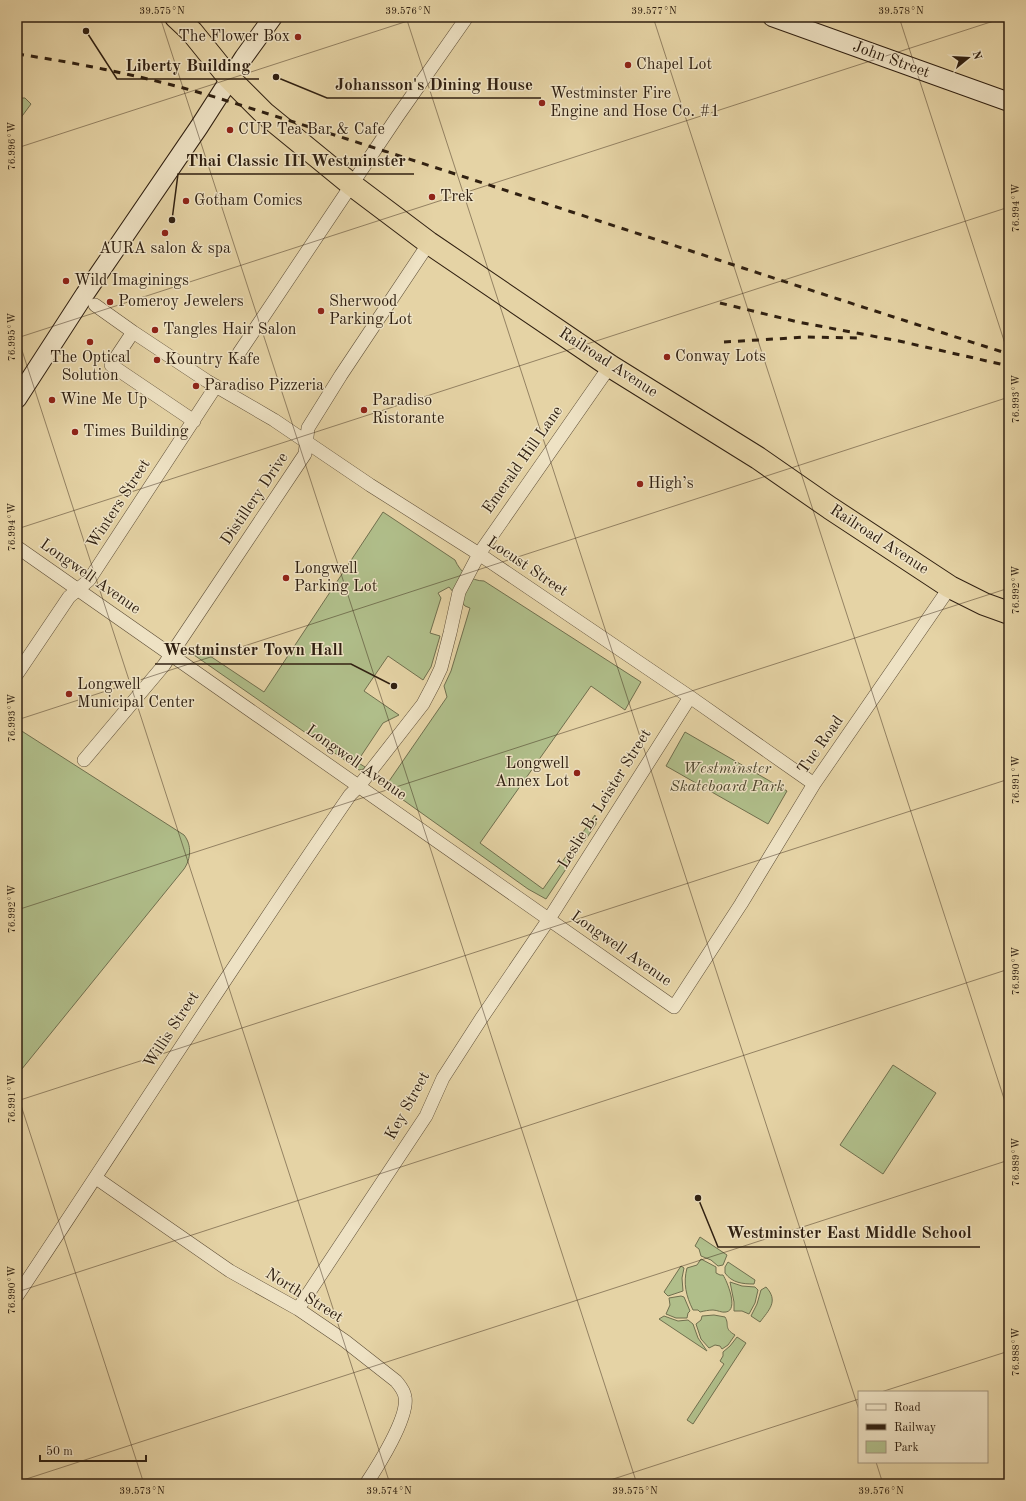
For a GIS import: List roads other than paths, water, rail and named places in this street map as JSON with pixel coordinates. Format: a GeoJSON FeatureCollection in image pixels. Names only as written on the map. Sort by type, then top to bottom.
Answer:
{"type":"FeatureCollection","features":[{"type":"Feature","properties":{"kind":"highway","name":"Railroad Avenue"},"geometry":{"type":"LineString","coordinates":[[176,17],[192,32],[230,79],[264,113],[352,185],[429,243],[610,366],[758,458],[830,508],[950,587],[984,604],[1009,613]]}},
{"type":"Feature","properties":{"kind":"main road"},"geometry":{"type":"LineString","coordinates":[[17,399],[85,294],[273,17]]}},
{"type":"Feature","properties":{"kind":"main road","name":"John Street"},"geometry":{"type":"LineString","coordinates":[[772,17],[1009,102]]}},
{"type":"Feature","properties":{"kind":"street"},"geometry":{"type":"LineString","coordinates":[[239,353],[425,76],[467,17]]}},
{"type":"Feature","properties":{"kind":"street","name":"Distillery Drive"},"geometry":{"type":"LineString","coordinates":[[84,760],[164,665],[305,454],[308,428],[341,375],[429,243]]}},
{"type":"Feature","properties":{"kind":"street","name":"Locust Street"},"geometry":{"type":"LineString","coordinates":[[95,305],[133,332],[216,386],[274,420],[370,485],[479,554],[690,697],[814,784]]}},
{"type":"Feature","properties":{"kind":"street"},"geometry":{"type":"LineString","coordinates":[[133,332],[111,364],[194,421]]}},
{"type":"Feature","properties":{"kind":"street","name":"Emerald Hill Lane"},"geometry":{"type":"LineString","coordinates":[[359,786],[422,704],[433,685],[441,668],[459,592],[479,554],[610,366]]}},
{"type":"Feature","properties":{"kind":"street","name":"Winters Street"},"geometry":{"type":"LineString","coordinates":[[17,674],[69,597],[89,580],[216,386]]}},
{"type":"Feature","properties":{"kind":"street","name":"Longwell Avenue"},"geometry":{"type":"LineString","coordinates":[[17,547],[674,1007]]}},
{"type":"Feature","properties":{"kind":"street","name":"Tuc Road"},"geometry":{"type":"LineString","coordinates":[[674,1007],[741,904],[814,784],[950,587]]}},
{"type":"Feature","properties":{"kind":"street","name":"Leslie B. Leister Street"},"geometry":{"type":"LineString","coordinates":[[549,919],[690,697]]}},
{"type":"Feature","properties":{"kind":"street","name":"Willis Street"},"geometry":{"type":"LineString","coordinates":[[17,1296],[275,904],[350,795],[359,786]]}},
{"type":"Feature","properties":{"kind":"street","name":"Key Street"},"geometry":{"type":"LineString","coordinates":[[298,1309],[426,1116],[443,1078],[549,919]]}},
{"type":"Feature","properties":{"kind":"street","name":"North Street"},"geometry":{"type":"LineString","coordinates":[[96,1178],[230,1271],[298,1309],[382,1369],[396,1381],[404,1392],[406,1403],[404,1413],[381,1461],[366,1484]]}},
{"type":"Feature","properties":{"kind":"railway"},"geometry":{"type":"LineString","coordinates":[[17,54],[118,72],[218,98],[1009,354]]}},
{"type":"Feature","properties":{"kind":"railway"},"geometry":{"type":"LineString","coordinates":[[720,303],[798,322],[899,341],[1009,366]]}},
{"type":"Feature","properties":{"kind":"railway"},"geometry":{"type":"LineString","coordinates":[[724,342],[807,337],[857,338]]}},
{"type":"Feature","properties":{"kind":"place","name":"Liberty Building"},"geometry":{"type":"Point","coordinates":[86,31]}},
{"type":"Feature","properties":{"kind":"place","name":"The Flower Box"},"geometry":{"type":"Point","coordinates":[298,37]}},
{"type":"Feature","properties":{"kind":"place","name":"Chapel Lot"},"geometry":{"type":"Point","coordinates":[628,65]}},
{"type":"Feature","properties":{"kind":"place","name":"Johansson's Dining House"},"geometry":{"type":"Point","coordinates":[276,77]}},
{"type":"Feature","properties":{"kind":"place","name":"Westminster Fire Engine and Hose Co. #1"},"geometry":{"type":"Point","coordinates":[542,103]}},
{"type":"Feature","properties":{"kind":"place","name":"CUP Tea Bar & Cafe"},"geometry":{"type":"Point","coordinates":[230,130]}},
{"type":"Feature","properties":{"kind":"place","name":"Trek"},"geometry":{"type":"Point","coordinates":[432,197]}},
{"type":"Feature","properties":{"kind":"place","name":"Gotham Comics"},"geometry":{"type":"Point","coordinates":[186,201]}},
{"type":"Feature","properties":{"kind":"place","name":"Thai Classic III Westminster"},"geometry":{"type":"Point","coordinates":[172,220]}},
{"type":"Feature","properties":{"kind":"place","name":"AURA salon & spa"},"geometry":{"type":"Point","coordinates":[165,233]}},
{"type":"Feature","properties":{"kind":"place","name":"Wild Imaginings"},"geometry":{"type":"Point","coordinates":[66,281]}},
{"type":"Feature","properties":{"kind":"place","name":"Pomeroy Jewelers"},"geometry":{"type":"Point","coordinates":[110,302]}},
{"type":"Feature","properties":{"kind":"place","name":"Sherwood Parking Lot"},"geometry":{"type":"Point","coordinates":[321,311]}},
{"type":"Feature","properties":{"kind":"place","name":"Tangles Hair Salon"},"geometry":{"type":"Point","coordinates":[155,330]}},
{"type":"Feature","properties":{"kind":"place","name":"The Optical Solution"},"geometry":{"type":"Point","coordinates":[90,342]}},
{"type":"Feature","properties":{"kind":"place","name":"Conway Lots"},"geometry":{"type":"Point","coordinates":[667,357]}},
{"type":"Feature","properties":{"kind":"place","name":"Kountry Kafe"},"geometry":{"type":"Point","coordinates":[157,360]}},
{"type":"Feature","properties":{"kind":"place","name":"Paradiso Pizzeria"},"geometry":{"type":"Point","coordinates":[196,386]}},
{"type":"Feature","properties":{"kind":"place","name":"Wine Me Up"},"geometry":{"type":"Point","coordinates":[52,400]}},
{"type":"Feature","properties":{"kind":"place","name":"Paradiso Ristorante"},"geometry":{"type":"Point","coordinates":[364,410]}},
{"type":"Feature","properties":{"kind":"place","name":"Times Building"},"geometry":{"type":"Point","coordinates":[75,432]}},
{"type":"Feature","properties":{"kind":"place","name":"High’s"},"geometry":{"type":"Point","coordinates":[640,484]}},
{"type":"Feature","properties":{"kind":"place","name":"Longwell Parking Lot"},"geometry":{"type":"Point","coordinates":[286,578]}},
{"type":"Feature","properties":{"kind":"place","name":"Westminster Town Hall"},"geometry":{"type":"Point","coordinates":[394,686]}},
{"type":"Feature","properties":{"kind":"place","name":"Longwell Municipal Center"},"geometry":{"type":"Point","coordinates":[69,694]}},
{"type":"Feature","properties":{"kind":"place","name":"Longwell Annex Lot"},"geometry":{"type":"Point","coordinates":[577,773]}},
{"type":"Feature","properties":{"kind":"place","name":"Westminster East Middle School"},"geometry":{"type":"Point","coordinates":[698,1198]}},
{"type":"Feature","properties":{"kind":"park label","name":"Westminster Skateboard Park"},"geometry":{"type":"Point","coordinates":[727,778]}}]}
